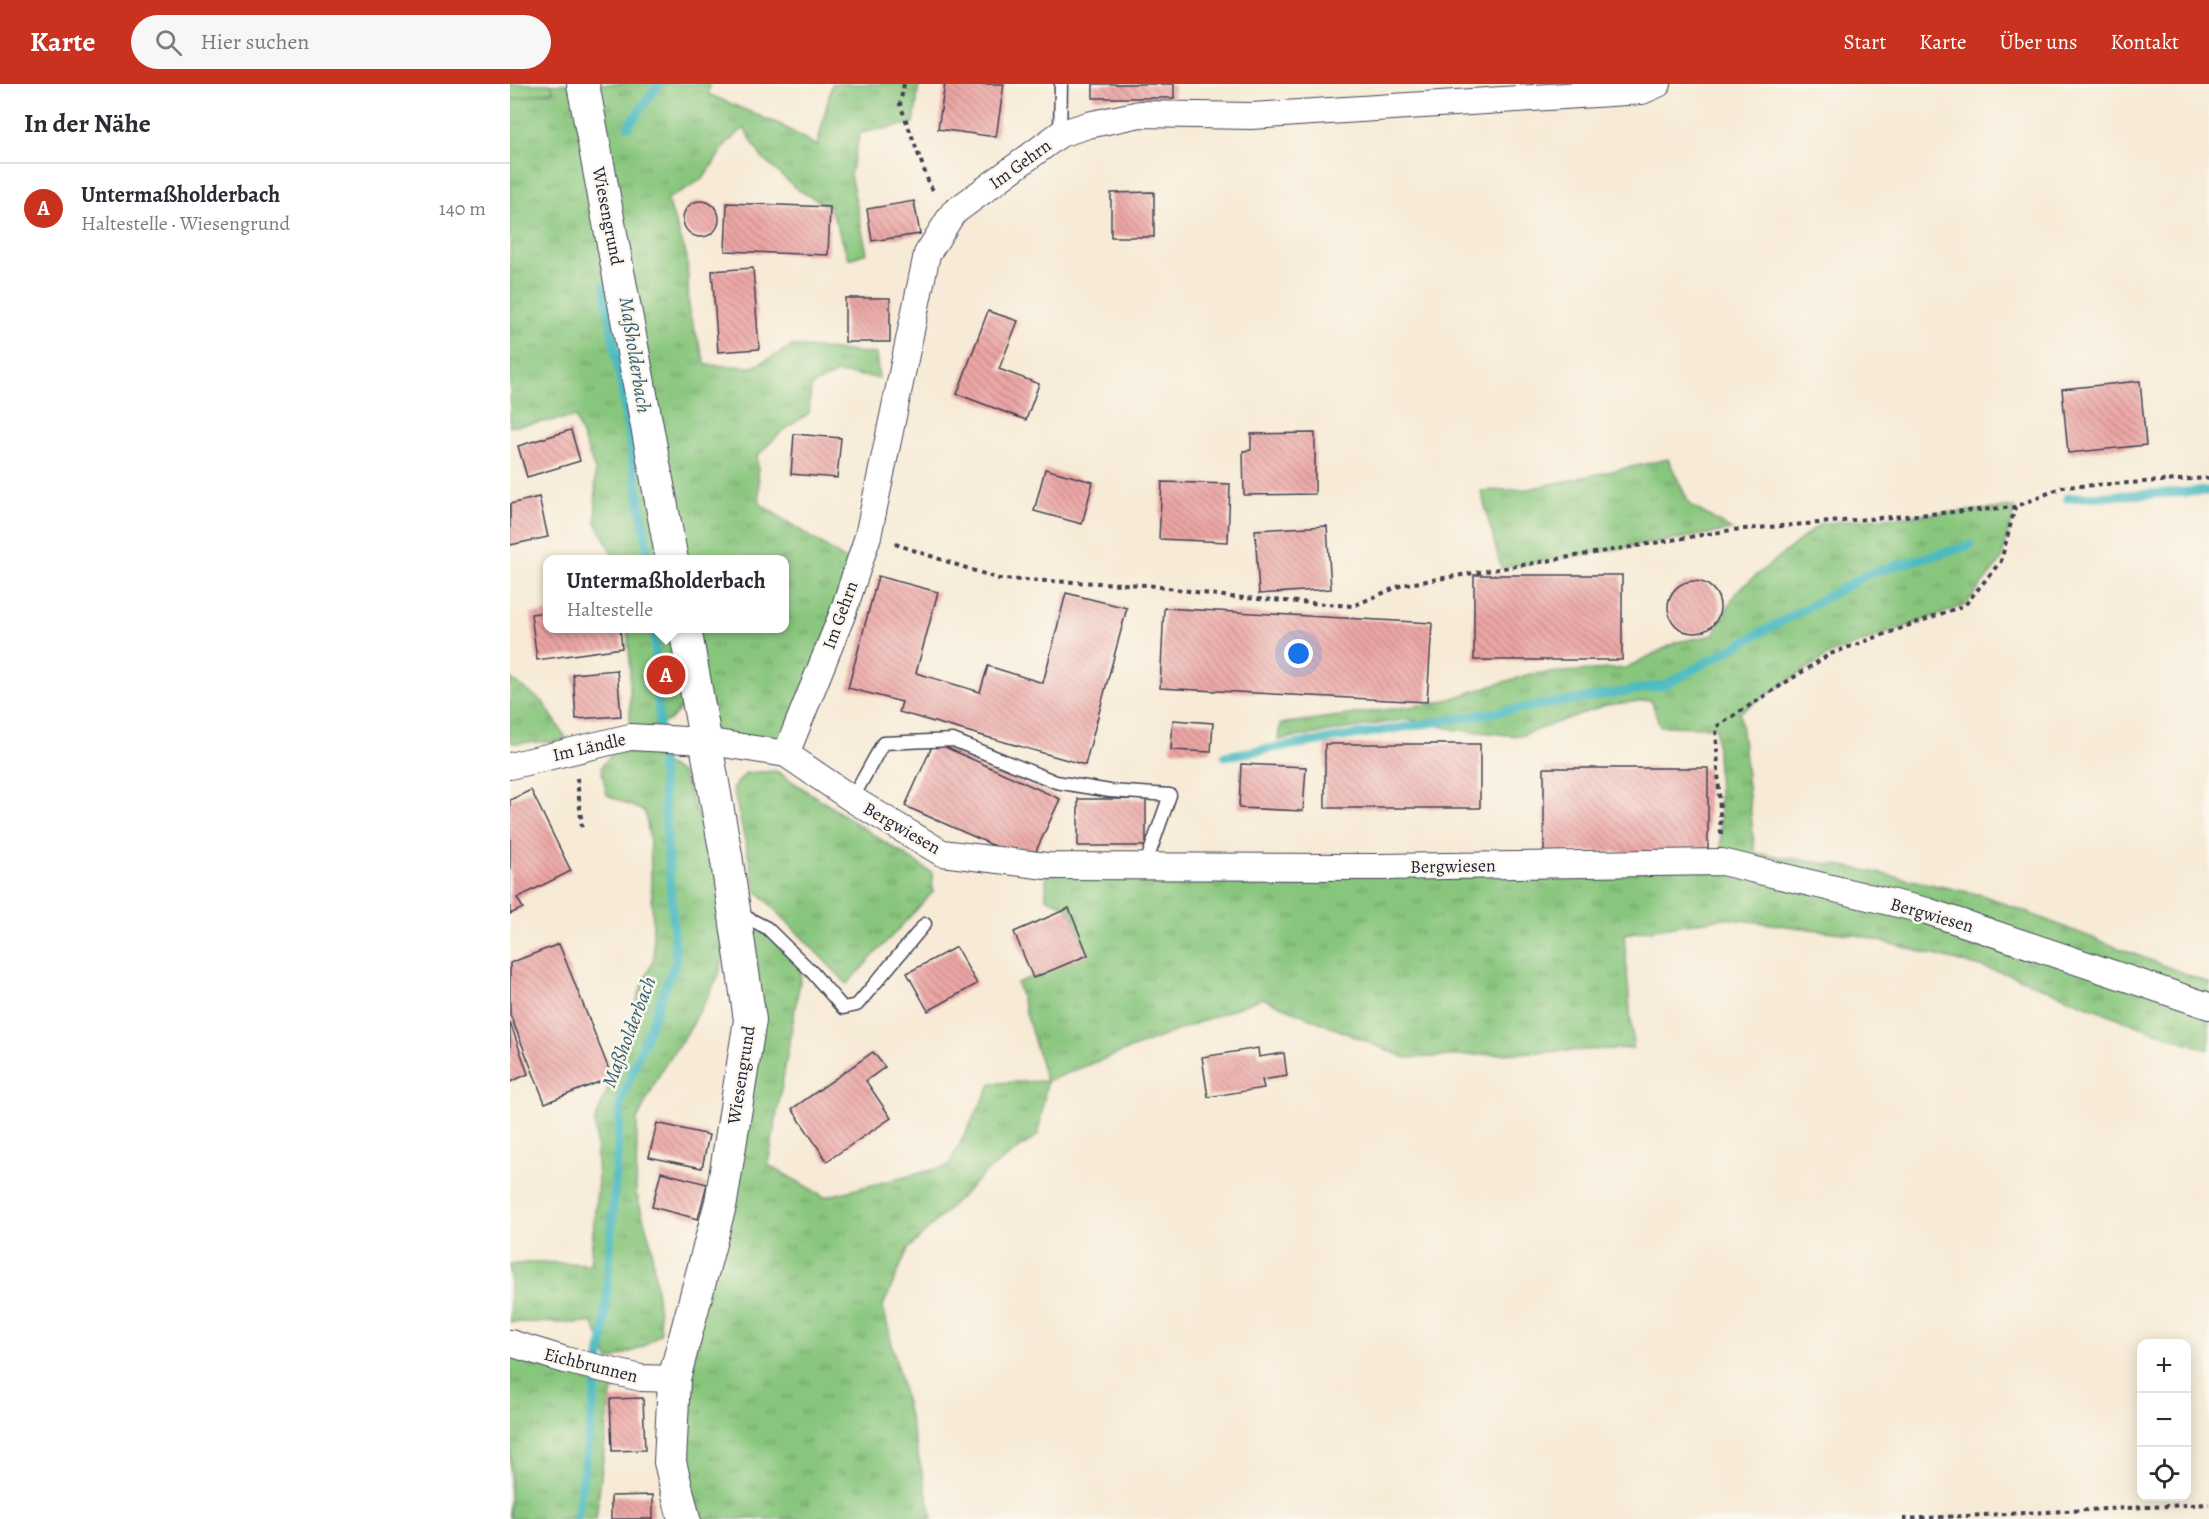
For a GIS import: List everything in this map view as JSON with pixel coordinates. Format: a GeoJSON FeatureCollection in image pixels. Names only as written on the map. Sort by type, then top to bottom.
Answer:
{"type":"FeatureCollection","features":[{"type":"Feature","properties":{"kind":"street","name":"Wiesengrund"},"geometry":{"type":"LineString","coordinates":[[583,84],[671,555]]}},
{"type":"Feature","properties":{"kind":"street","name":"Im Gehrn"},"geometry":{"type":"LineString","coordinates":[[786,754],[842,615],[868,536],[927,254],[953,213],[1060,134],[1088,125],[1140,114],[1251,116],[1642,91],[1658,84]]}},
{"type":"Feature","properties":{"kind":"street","name":"Wiesengrund"},"geometry":{"type":"LineString","coordinates":[[684,1519],[670,1462],[674,1379],[721,1202],[750,1020],[726,855],[686,633]]}},
{"type":"Feature","properties":{"kind":"street","name":"Im Ländle"},"geometry":{"type":"LineString","coordinates":[[510,766],[630,737],[705,741]]}},
{"type":"Feature","properties":{"kind":"street","name":"Bergwiesen"},"geometry":{"type":"LineString","coordinates":[[705,741],[786,754],[852,799],[942,853],[1046,866],[1379,867],[1722,862],[1927,911],[2209,1006]]}},
{"type":"Feature","properties":{"kind":"street","name":"Eichbrunnen"},"geometry":{"type":"LineString","coordinates":[[510,1344],[641,1378],[674,1379]]}},
{"type":"Feature","properties":{"kind":"lane"},"geometry":{"type":"LineString","coordinates":[[1060,84],[1060,134]]}},
{"type":"Feature","properties":{"kind":"lane"},"geometry":{"type":"LineString","coordinates":[[852,799],[883,743],[953,740],[1056,782],[1110,791],[1170,795],[1144,866]]}},
{"type":"Feature","properties":{"kind":"lane"},"geometry":{"type":"LineString","coordinates":[[734,911],[767,928],[812,972],[843,1008],[857,1005],[925,924]]}},
{"type":"Feature","properties":{"kind":"path"},"geometry":{"type":"LineString","coordinates":[[904,84],[900,104],[930,186],[953,213]]}},
{"type":"Feature","properties":{"kind":"path"},"geometry":{"type":"LineString","coordinates":[[868,536],[999,579],[1147,585],[1231,597],[1353,606],[1402,585],[1732,530],[2015,507],[2063,487],[2209,478]]}},
{"type":"Feature","properties":{"kind":"path"},"geometry":{"type":"LineString","coordinates":[[1722,862],[1716,727],[1830,654],[1965,605],[2001,561],[2015,507]]}},
{"type":"Feature","properties":{"kind":"path"},"geometry":{"type":"LineString","coordinates":[[574,750],[582,829]]}},
{"type":"Feature","properties":{"kind":"path"},"geometry":{"type":"LineString","coordinates":[[1903,1519],[2209,1504]]}},
{"type":"Feature","properties":{"kind":"green space"},"geometry":{"type":"Polygon","coordinates":[[[510,84],[552,84],[553,91],[510,100],[510,84]]]}},
{"type":"Feature","properties":{"kind":"green space"},"geometry":{"type":"Polygon","coordinates":[[[552,84],[710,84],[708,94],[781,125],[817,146],[832,84],[919,84],[914,123],[860,133],[850,175],[867,253],[849,259],[830,207],[798,190],[762,158],[744,128],[727,143],[703,179],[667,199],[687,257],[689,312],[706,365],[753,367],[793,346],[876,354],[879,378],[837,373],[811,386],[809,413],[780,433],[757,456],[760,504],[858,568],[786,754],[705,741],[696,692],[670,720],[630,737],[630,661],[627,633],[789,633],[789,555],[613,555],[596,522],[595,470],[575,417],[510,427],[510,100],[553,91],[552,84]]]}},
{"type":"Feature","properties":{"kind":"green space"},"geometry":{"type":"Polygon","coordinates":[[[1668,459],[1690,505],[1732,530],[1501,568],[1481,491],[1528,489],[1668,459]]]}},
{"type":"Feature","properties":{"kind":"green space"},"geometry":{"type":"Polygon","coordinates":[[[2015,507],[2001,561],[1965,605],[1830,654],[1740,712],[1755,853],[1849,867],[1982,895],[2209,983],[2209,1050],[2135,1025],[2012,975],[1857,935],[1724,918],[1624,934],[1633,1048],[1406,1058],[1262,998],[1047,1081],[1038,1135],[985,1173],[908,1249],[883,1306],[933,1519],[684,1519],[670,1462],[750,1020],[733,914],[719,975],[691,1027],[662,1069],[637,1120],[636,1193],[651,1244],[661,1333],[642,1347],[609,1361],[593,1323],[510,1322],[510,1265],[534,1262],[590,1264],[598,1180],[595,1121],[612,1077],[619,1066],[638,996],[654,958],[650,842],[645,812],[607,795],[601,767],[625,738],[682,774],[734,911],[767,928],[803,963],[768,1165],[825,1197],[948,1166],[992,1083],[1046,1081],[1017,983],[1088,954],[1069,908],[1046,898],[1046,866],[1722,862],[1716,727],[1660,726],[1651,700],[1606,705],[1520,736],[1457,730],[1408,719],[1278,740],[1280,724],[1437,703],[1530,674],[1626,668],[1677,642],[1713,635],[1736,592],[1821,523],[2015,507]]]}},
{"type":"Feature","properties":{"kind":"green space"},"geometry":{"type":"Polygon","coordinates":[[[510,678],[543,702],[568,741],[512,743],[510,739],[510,678]]]}},
{"type":"Feature","properties":{"kind":"green space"},"geometry":{"type":"Polygon","coordinates":[[[776,771],[932,873],[933,892],[847,984],[756,890],[733,788],[746,773],[776,771]]]}},
{"type":"Feature","properties":{"kind":"green space"},"geometry":{"type":"Polygon","coordinates":[[[510,1343],[641,1378],[613,1391],[610,1399],[596,1519],[510,1519],[510,1343]]]}},
{"type":"Feature","properties":{"kind":"building"},"geometry":{"type":"Polygon","coordinates":[[[945,84],[1004,84],[996,137],[938,129],[945,84]]]}},
{"type":"Feature","properties":{"kind":"building"},"geometry":{"type":"Polygon","coordinates":[[[1093,84],[1174,84],[1174,98],[1093,98],[1093,84]]]}},
{"type":"Feature","properties":{"kind":"building"},"geometry":{"type":"Polygon","coordinates":[[[1154,192],[1154,237],[1111,237],[1111,193],[1154,192]]]}},
{"type":"Feature","properties":{"kind":"building"},"geometry":{"type":"Polygon","coordinates":[[[701,201],[714,206],[719,219],[714,232],[701,237],[688,232],[683,219],[688,206],[701,201]]]}},
{"type":"Feature","properties":{"kind":"building"},"geometry":{"type":"Polygon","coordinates":[[[914,201],[920,234],[872,241],[867,209],[914,201]]]}},
{"type":"Feature","properties":{"kind":"building"},"geometry":{"type":"Polygon","coordinates":[[[727,203],[830,207],[828,255],[725,251],[727,203]]]}},
{"type":"Feature","properties":{"kind":"building"},"geometry":{"type":"Polygon","coordinates":[[[753,268],[759,349],[718,352],[712,271],[753,268]]]}},
{"type":"Feature","properties":{"kind":"building"},"geometry":{"type":"Polygon","coordinates":[[[845,298],[890,298],[890,342],[845,342],[845,298]]]}},
{"type":"Feature","properties":{"kind":"building"},"geometry":{"type":"Polygon","coordinates":[[[988,311],[1018,321],[999,369],[1039,384],[1026,420],[957,394],[988,311]]]}},
{"type":"Feature","properties":{"kind":"building"},"geometry":{"type":"Polygon","coordinates":[[[2140,381],[2146,445],[2068,453],[2062,389],[2140,381]]]}},
{"type":"Feature","properties":{"kind":"building"},"geometry":{"type":"Polygon","coordinates":[[[571,430],[580,461],[527,477],[518,446],[571,430]]]}},
{"type":"Feature","properties":{"kind":"building"},"geometry":{"type":"Polygon","coordinates":[[[1315,433],[1315,494],[1244,495],[1243,451],[1251,450],[1251,434],[1315,433]]]}},
{"type":"Feature","properties":{"kind":"building"},"geometry":{"type":"Polygon","coordinates":[[[794,434],[841,438],[837,478],[791,474],[794,434]]]}},
{"type":"Feature","properties":{"kind":"building"},"geometry":{"type":"Polygon","coordinates":[[[1045,469],[1093,482],[1082,524],[1034,511],[1045,469]]]}},
{"type":"Feature","properties":{"kind":"building"},"geometry":{"type":"Polygon","coordinates":[[[1162,482],[1230,484],[1228,542],[1159,539],[1162,482]]]}},
{"type":"Feature","properties":{"kind":"building"},"geometry":{"type":"Polygon","coordinates":[[[539,497],[548,537],[510,545],[510,504],[539,497]]]}},
{"type":"Feature","properties":{"kind":"building"},"geometry":{"type":"Polygon","coordinates":[[[1327,526],[1331,589],[1259,594],[1255,530],[1327,526]]]}},
{"type":"Feature","properties":{"kind":"building"},"geometry":{"type":"Polygon","coordinates":[[[1474,575],[1622,575],[1622,660],[1474,660],[1474,575]]]}},
{"type":"Feature","properties":{"kind":"building"},"geometry":{"type":"Polygon","coordinates":[[[878,576],[938,592],[916,673],[980,692],[988,666],[1043,683],[1066,593],[1127,608],[1085,765],[899,712],[902,702],[848,688],[878,576]]]}},
{"type":"Feature","properties":{"kind":"building"},"geometry":{"type":"Polygon","coordinates":[[[1694,581],[1704,583],[1712,589],[1718,597],[1720,607],[1718,617],[1712,625],[1704,631],[1694,633],[1684,631],[1676,625],[1670,617],[1668,607],[1670,597],[1676,589],[1684,583],[1694,581]]]}},
{"type":"Feature","properties":{"kind":"building"},"geometry":{"type":"Polygon","coordinates":[[[1164,608],[1432,623],[1427,702],[1160,688],[1164,608]]]}},
{"type":"Feature","properties":{"kind":"building"},"geometry":{"type":"Polygon","coordinates":[[[543,613],[543,633],[620,633],[622,648],[537,660],[531,614],[543,613]]]}},
{"type":"Feature","properties":{"kind":"building"},"geometry":{"type":"Polygon","coordinates":[[[617,670],[621,716],[576,719],[573,674],[617,670]]]}},
{"type":"Feature","properties":{"kind":"building"},"geometry":{"type":"Polygon","coordinates":[[[1173,720],[1213,723],[1211,752],[1171,750],[1173,720]]]}},
{"type":"Feature","properties":{"kind":"building"},"geometry":{"type":"Polygon","coordinates":[[[934,742],[1060,799],[1031,862],[905,806],[934,742]]]}},
{"type":"Feature","properties":{"kind":"building"},"geometry":{"type":"Polygon","coordinates":[[[1325,744],[1480,744],[1480,808],[1325,808],[1325,744]]]}},
{"type":"Feature","properties":{"kind":"building"},"geometry":{"type":"Polygon","coordinates":[[[1241,764],[1306,767],[1303,811],[1239,808],[1241,764]]]}},
{"type":"Feature","properties":{"kind":"building"},"geometry":{"type":"Polygon","coordinates":[[[1544,768],[1708,768],[1708,852],[1544,852],[1544,768]]]}},
{"type":"Feature","properties":{"kind":"building"},"geometry":{"type":"Polygon","coordinates":[[[531,790],[571,871],[517,898],[523,908],[510,914],[510,800],[531,790]]]}},
{"type":"Feature","properties":{"kind":"building"},"geometry":{"type":"Polygon","coordinates":[[[1078,799],[1146,799],[1146,846],[1078,846],[1078,799]]]}},
{"type":"Feature","properties":{"kind":"building"},"geometry":{"type":"Polygon","coordinates":[[[1069,908],[1088,955],[1033,978],[1014,932],[1069,908]]]}},
{"type":"Feature","properties":{"kind":"building"},"geometry":{"type":"Polygon","coordinates":[[[559,944],[612,1077],[545,1103],[510,1014],[510,963],[559,944]]]}},
{"type":"Feature","properties":{"kind":"building"},"geometry":{"type":"Polygon","coordinates":[[[956,947],[977,984],[928,1011],[907,973],[956,947]]]}},
{"type":"Feature","properties":{"kind":"building"},"geometry":{"type":"Polygon","coordinates":[[[510,1022],[528,1074],[510,1082],[510,1022]]]}},
{"type":"Feature","properties":{"kind":"building"},"geometry":{"type":"Polygon","coordinates":[[[1258,1048],[1259,1057],[1284,1053],[1287,1076],[1262,1080],[1264,1088],[1208,1097],[1202,1057],[1258,1048]]]}},
{"type":"Feature","properties":{"kind":"building"},"geometry":{"type":"Polygon","coordinates":[[[873,1052],[885,1067],[866,1081],[891,1118],[827,1161],[792,1109],[873,1052]]]}},
{"type":"Feature","properties":{"kind":"building"},"geometry":{"type":"Polygon","coordinates":[[[657,1123],[709,1135],[702,1168],[649,1157],[657,1123]]]}},
{"type":"Feature","properties":{"kind":"building"},"geometry":{"type":"Polygon","coordinates":[[[661,1172],[707,1184],[698,1219],[652,1207],[661,1172]]]}},
{"type":"Feature","properties":{"kind":"building"},"geometry":{"type":"Polygon","coordinates":[[[643,1398],[645,1450],[612,1451],[610,1399],[643,1398]]]}},
{"type":"Feature","properties":{"kind":"building"},"geometry":{"type":"Polygon","coordinates":[[[653,1495],[653,1519],[611,1519],[611,1496],[653,1495]]]}},
{"type":"Feature","properties":{"kind":"waterway","name":"Maßholderbach"},"geometry":{"type":"LineString","coordinates":[[628,126],[659,84]]}},
{"type":"Feature","properties":{"kind":"waterway","name":"Maßholderbach"},"geometry":{"type":"LineString","coordinates":[[605,286],[648,555]]}},
{"type":"Feature","properties":{"kind":"waterway"},"geometry":{"type":"LineString","coordinates":[[2067,498],[2209,491]]}},
{"type":"Feature","properties":{"kind":"waterway"},"geometry":{"type":"LineString","coordinates":[[1225,756],[1665,685],[1870,573],[1971,545]]}},
{"type":"Feature","properties":{"kind":"waterway","name":"Maßholderbach"},"geometry":{"type":"LineString","coordinates":[[577,1519],[604,1330],[621,1101],[676,960],[654,633]]}},
{"type":"Feature","properties":{"kind":"place","name":"Untermaßholderbach"},"geometry":{"type":"Point","coordinates":[666,675]}}]}
